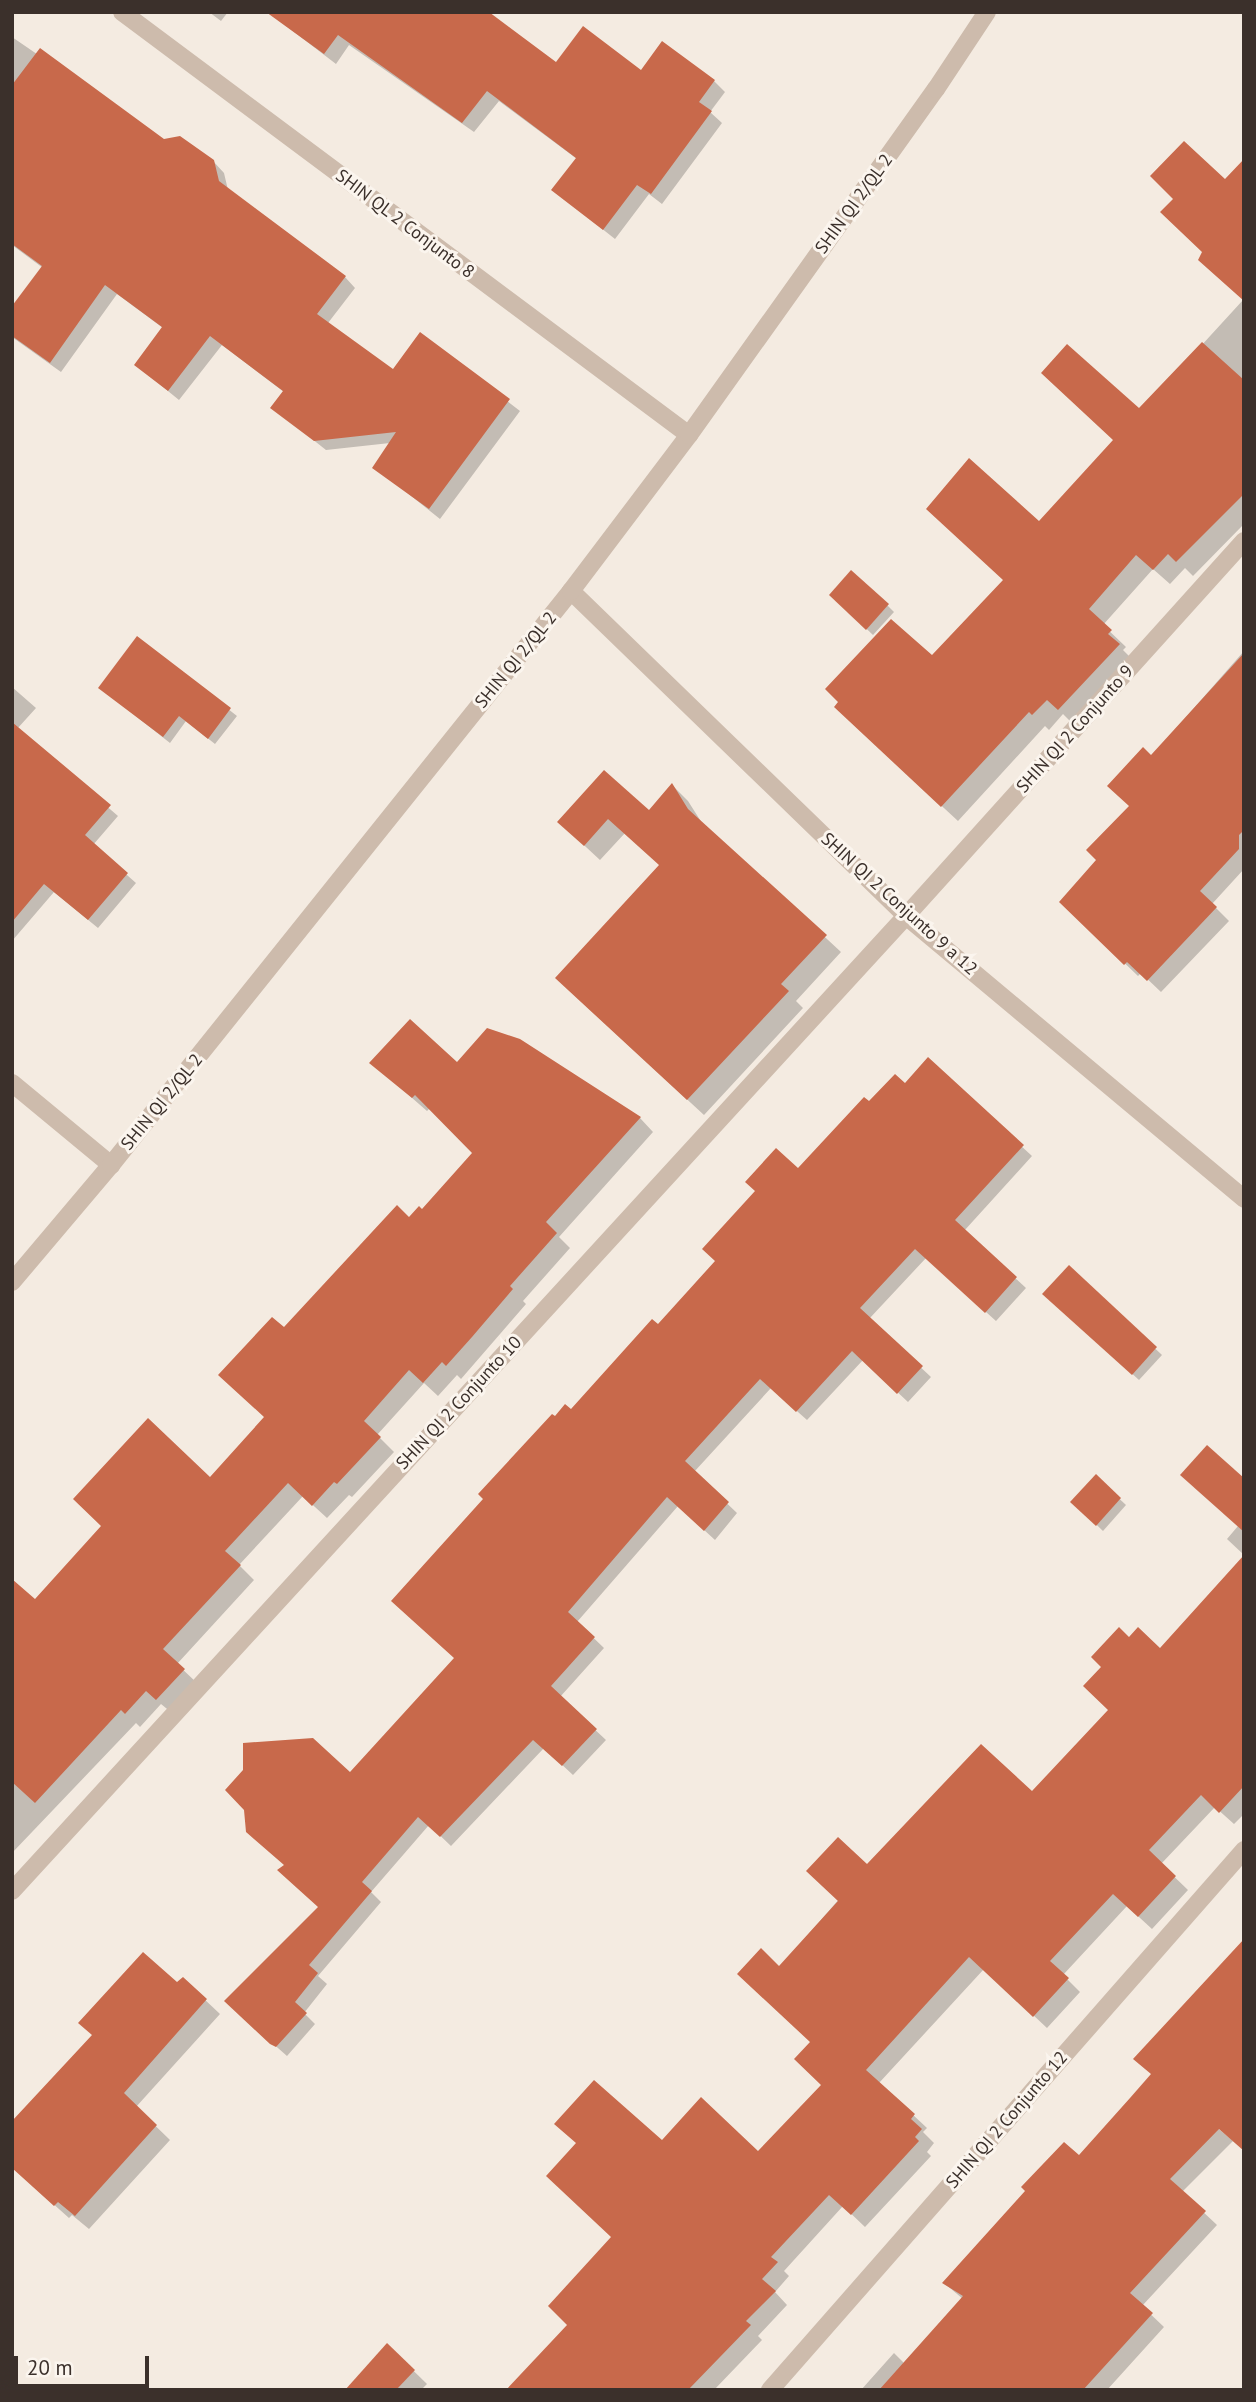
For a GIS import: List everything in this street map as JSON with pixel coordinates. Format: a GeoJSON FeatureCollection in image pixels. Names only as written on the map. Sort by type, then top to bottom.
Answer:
{"type":"FeatureCollection","features":[{"type":"Feature","properties":{"kind":"street","name":"SHIN QL 2 Conjunto 8"},"geometry":{"type":"LineString","coordinates":[[121,12],[689,435]]}},
{"type":"Feature","properties":{"kind":"street","name":"SHIN QI 2/QL 2"},"geometry":{"type":"LineString","coordinates":[[12,1282],[111,1165],[571,591],[689,435],[936,89],[987,12]]}},
{"type":"Feature","properties":{"kind":"street","name":"SHIN QI 2 Conjunto 9"},"geometry":{"type":"LineString","coordinates":[[906,916],[1244,541]]}},
{"type":"Feature","properties":{"kind":"street","name":"SHIN QI 2 Conjunto 9 a 12"},"geometry":{"type":"LineString","coordinates":[[571,591],[906,916],[1244,1199]]}},
{"type":"Feature","properties":{"kind":"street","name":"SHIN QI 2 Conjunto 10"},"geometry":{"type":"LineString","coordinates":[[12,1891],[906,916]]}},
{"type":"Feature","properties":{"kind":"street"},"geometry":{"type":"LineString","coordinates":[[12,1083],[111,1165]]}},
{"type":"Feature","properties":{"kind":"street","name":"SHIN QI 2 Conjunto 12"},"geometry":{"type":"LineString","coordinates":[[770,2390],[1244,1850]]}},
{"type":"Feature","properties":{"kind":"building"},"geometry":{"type":"Polygon","coordinates":[[[266,12],[489,12],[556,62],[583,26],[641,70],[662,41],[715,80],[699,102],[712,111],[651,194],[637,185],[603,230],[551,190],[576,158],[487,91],[462,123],[338,35],[324,54],[266,12]]]}},
{"type":"Feature","properties":{"kind":"building"},"geometry":{"type":"Polygon","coordinates":[[[40,48],[164,139],[180,136],[214,160],[219,181],[346,276],[317,314],[393,369],[420,332],[510,399],[429,509],[372,468],[396,432],[314,441],[270,408],[283,391],[210,336],[168,391],[134,365],[162,327],[105,285],[50,363],[12,336],[12,306],[42,266],[12,244],[12,85],[40,48]]]}},
{"type":"Feature","properties":{"kind":"building"},"geometry":{"type":"Polygon","coordinates":[[[1184,141],[1225,179],[1244,159],[1244,301],[1198,260],[1202,252],[1160,212],[1173,199],[1150,176],[1184,141]]]}},
{"type":"Feature","properties":{"kind":"building"},"geometry":{"type":"Polygon","coordinates":[[[1202,342],[1244,380],[1244,494],[1176,562],[1168,554],[1153,570],[1136,555],[1089,609],[1112,630],[1108,634],[1120,644],[1058,710],[1047,700],[1032,715],[1029,712],[941,807],[834,707],[838,702],[825,689],[891,619],[932,655],[1003,580],[926,509],[969,458],[1039,521],[1113,440],[1041,373],[1067,344],[1139,408],[1202,342]]]}},
{"type":"Feature","properties":{"kind":"building"},"geometry":{"type":"Polygon","coordinates":[[[851,570],[889,604],[866,630],[829,595],[851,570]]]}},
{"type":"Feature","properties":{"kind":"building"},"geometry":{"type":"Polygon","coordinates":[[[137,636],[231,708],[208,739],[179,716],[163,737],[98,688],[137,636]]]}},
{"type":"Feature","properties":{"kind":"building"},"geometry":{"type":"Polygon","coordinates":[[[1244,653],[1244,830],[1239,835],[1239,849],[1200,891],[1217,907],[1147,981],[1127,962],[1124,965],[1059,902],[1096,860],[1086,850],[1129,806],[1107,786],[1143,747],[1151,755],[1244,653]]]}},
{"type":"Feature","properties":{"kind":"building"},"geometry":{"type":"Polygon","coordinates":[[[12,722],[111,805],[85,835],[128,873],[88,920],[44,884],[12,922],[12,722]]]}},
{"type":"Feature","properties":{"kind":"building"},"geometry":{"type":"Polygon","coordinates":[[[604,770],[649,810],[672,783],[688,809],[827,935],[781,984],[789,991],[687,1100],[555,978],[659,865],[608,819],[584,846],[557,822],[604,770]]]}},
{"type":"Feature","properties":{"kind":"building"},"geometry":{"type":"Polygon","coordinates":[[[410,1019],[457,1062],[487,1028],[520,1039],[641,1117],[546,1222],[557,1233],[510,1286],[513,1289],[446,1366],[442,1362],[423,1383],[409,1370],[364,1421],[381,1437],[337,1484],[334,1482],[312,1506],[288,1483],[225,1551],[241,1565],[163,1649],[185,1669],[156,1700],[146,1691],[125,1714],[121,1710],[35,1803],[12,1782],[12,1579],[35,1599],[101,1526],[73,1499],[148,1418],[210,1477],[264,1417],[218,1375],[272,1317],[284,1327],[397,1205],[409,1217],[419,1206],[422,1209],[472,1153],[415,1095],[412,1098],[369,1063],[410,1019]]]}},
{"type":"Feature","properties":{"kind":"building"},"geometry":{"type":"Polygon","coordinates":[[[928,1057],[1024,1145],[955,1220],[1017,1277],[985,1313],[915,1249],[860,1308],[923,1366],[897,1394],[852,1351],[796,1412],[760,1379],[685,1461],[729,1502],[704,1531],[667,1497],[568,1612],[595,1637],[551,1686],[597,1729],[562,1766],[533,1740],[440,1837],[418,1817],[362,1882],[372,1891],[309,1965],[318,1973],[295,2002],[307,2013],[276,2047],[270,2044],[224,2001],[318,1907],[277,1870],[284,1865],[246,1832],[244,1810],[225,1790],[243,1770],[243,1743],[313,1738],[350,1772],[454,1658],[391,1601],[483,1499],[478,1494],[552,1414],[555,1416],[565,1404],[571,1409],[652,1319],[658,1324],[715,1261],[702,1249],[755,1191],[745,1182],[776,1148],[798,1168],[864,1097],[869,1101],[895,1074],[905,1083],[928,1057]]]}},
{"type":"Feature","properties":{"kind":"building"},"geometry":{"type":"Polygon","coordinates":[[[1069,1265],[1157,1347],[1132,1375],[1042,1294],[1069,1265]]]}},
{"type":"Feature","properties":{"kind":"building"},"geometry":{"type":"Polygon","coordinates":[[[1207,1445],[1244,1478],[1244,1532],[1180,1475],[1207,1445]]]}},
{"type":"Feature","properties":{"kind":"building"},"geometry":{"type":"Polygon","coordinates":[[[1096,1474],[1121,1498],[1096,1526],[1070,1502],[1096,1474]]]}},
{"type":"Feature","properties":{"kind":"building"},"geometry":{"type":"Polygon","coordinates":[[[1244,1555],[1244,1786],[1219,1813],[1201,1795],[1149,1850],[1176,1876],[1138,1917],[1113,1894],[1050,1961],[1069,1978],[1033,2017],[969,1957],[866,2070],[915,2114],[911,2119],[922,2129],[915,2137],[919,2141],[851,2215],[829,2195],[771,2257],[778,2262],[762,2279],[776,2291],[746,2321],[751,2325],[688,2390],[506,2390],[567,2325],[548,2306],[611,2237],[546,2176],[576,2143],[554,2124],[594,2080],[662,2140],[701,2097],[758,2151],[821,2085],[794,2059],[810,2042],[737,1974],[761,1948],[779,1966],[838,1901],[806,1871],[838,1837],[867,1864],[981,1744],[1032,1791],[1108,1710],[1083,1686],[1101,1667],[1091,1657],[1119,1627],[1129,1637],[1138,1627],[1160,1648],[1244,1555]]]}},
{"type":"Feature","properties":{"kind":"building"},"geometry":{"type":"Polygon","coordinates":[[[1244,1939],[1244,2151],[1219,2129],[1170,2179],[1206,2211],[1130,2293],[1153,2313],[1083,2390],[879,2390],[963,2296],[942,2283],[1025,2191],[1021,2187],[1064,2142],[1079,2155],[1130,2098],[1151,2074],[1133,2059],[1244,1939]]]}},
{"type":"Feature","properties":{"kind":"building"},"geometry":{"type":"Polygon","coordinates":[[[143,1952],[177,1982],[183,1977],[207,1999],[124,2093],[157,2125],[75,2216],[58,2202],[54,2206],[12,2168],[12,2121],[92,2035],[78,2023],[143,1952]]]}},
{"type":"Feature","properties":{"kind":"building"},"geometry":{"type":"Polygon","coordinates":[[[387,2343],[415,2370],[396,2390],[345,2390],[387,2343]]]}}]}
